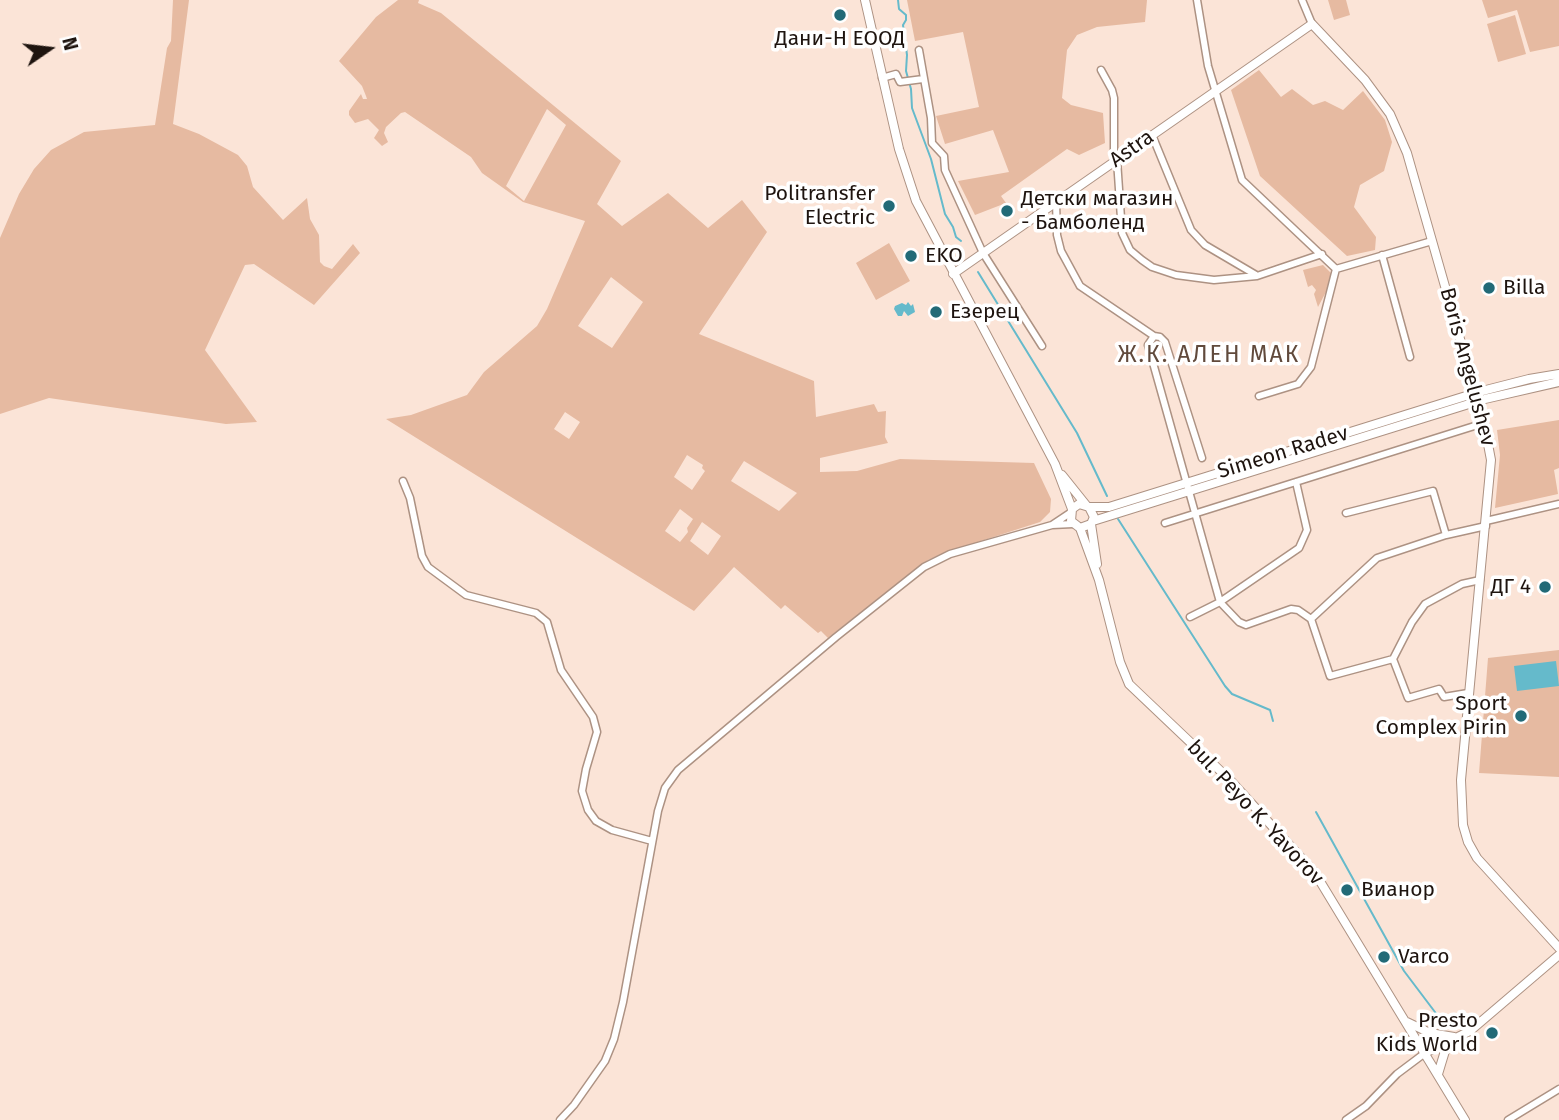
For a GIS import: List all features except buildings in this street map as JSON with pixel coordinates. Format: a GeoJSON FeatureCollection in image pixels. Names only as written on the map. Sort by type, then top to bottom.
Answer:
{"type":"FeatureCollection","features":[{"type":"Feature","properties":{"kind":"street"},"geometry":{"type":"LineString","coordinates":[[865,0],[909,182],[927,224],[1055,464],[1077,526]]}},
{"type":"Feature","properties":{"kind":"street"},"geometry":{"type":"LineString","coordinates":[[1198,0],[1205,52],[1242,180],[1336,269]]}},
{"type":"Feature","properties":{"kind":"street","name":"Boris Angelushev"},"geometry":{"type":"LineString","coordinates":[[1302,0],[1312,24],[1365,80],[1390,114],[1407,153],[1477,398],[1491,460],[1468,693],[1461,808],[1468,842],[1477,858],[1559,948]]}},
{"type":"Feature","properties":{"kind":"street","name":"Astra"},"geometry":{"type":"LineString","coordinates":[[953,274],[1312,24]]}},
{"type":"Feature","properties":{"kind":"street"},"geometry":{"type":"LineString","coordinates":[[883,78],[896,74],[900,82],[920,80],[925,76],[919,50]]}},
{"type":"Feature","properties":{"kind":"street"},"geometry":{"type":"LineString","coordinates":[[1101,70],[1112,90],[1114,151],[1117,160],[1122,233],[1130,250],[1142,260],[1176,275],[1214,280],[1257,276],[1322,254]]}},
{"type":"Feature","properties":{"kind":"street"},"geometry":{"type":"LineString","coordinates":[[920,80],[931,118],[932,143],[944,156],[945,170],[983,253],[1042,346]]}},
{"type":"Feature","properties":{"kind":"street"},"geometry":{"type":"LineString","coordinates":[[1152,135],[1191,230],[1205,245],[1257,276]]}},
{"type":"Feature","properties":{"kind":"street"},"geometry":{"type":"LineString","coordinates":[[1056,202],[1057,235],[1061,251],[1080,286],[1165,342],[1202,458]]}},
{"type":"Feature","properties":{"kind":"street"},"geometry":{"type":"LineString","coordinates":[[1336,269],[1432,241]]}},
{"type":"Feature","properties":{"kind":"street"},"geometry":{"type":"LineString","coordinates":[[1382,256],[1410,357]]}},
{"type":"Feature","properties":{"kind":"street"},"geometry":{"type":"LineString","coordinates":[[1259,396],[1298,384],[1311,367],[1336,269]]}},
{"type":"Feature","properties":{"kind":"street"},"geometry":{"type":"LineString","coordinates":[[1154,336],[1148,345],[1220,602],[1239,622],[1245,625],[1291,609],[1297,610],[1311,619],[1330,676],[1393,659],[1412,622],[1425,604],[1462,584],[1480,580]]}},
{"type":"Feature","properties":{"kind":"street"},"geometry":{"type":"LineString","coordinates":[[1477,398],[1529,379],[1559,374]]}},
{"type":"Feature","properties":{"kind":"street"},"geometry":{"type":"LineString","coordinates":[[1477,398],[1559,382]]}},
{"type":"Feature","properties":{"kind":"street","name":"Simeon Radev"},"geometry":{"type":"LineString","coordinates":[[1088,506],[1109,507],[1188,487],[1477,398]]}},
{"type":"Feature","properties":{"kind":"street"},"geometry":{"type":"LineString","coordinates":[[1165,523],[1483,423]]}},
{"type":"Feature","properties":{"kind":"street"},"geometry":{"type":"LineString","coordinates":[[560,1120],[605,1062],[614,1039],[652,841],[666,788],[678,770],[924,567],[950,554],[1052,525],[1077,526],[1092,522],[1094,513],[1055,464]]}},
{"type":"Feature","properties":{"kind":"street"},"geometry":{"type":"LineString","coordinates":[[403,481],[410,498],[422,556],[428,567],[466,596],[536,613],[547,622],[561,670],[593,716],[597,732],[582,791],[588,810],[596,821],[612,830],[652,841]]}},
{"type":"Feature","properties":{"kind":"street"},"geometry":{"type":"LineString","coordinates":[[1190,617],[1220,602],[1299,548],[1307,530],[1296,482]]}},
{"type":"Feature","properties":{"kind":"street","name":"Simeon Radev"},"geometry":{"type":"LineString","coordinates":[[1092,522],[1188,487]]}},
{"type":"Feature","properties":{"kind":"street"},"geometry":{"type":"LineString","coordinates":[[1346,513],[1433,491],[1446,535]]}},
{"type":"Feature","properties":{"kind":"street"},"geometry":{"type":"LineString","coordinates":[[1311,619],[1377,558],[1486,523],[1559,504]]}},
{"type":"Feature","properties":{"kind":"street"},"geometry":{"type":"LineString","coordinates":[[1052,525],[1077,505],[1088,506]]}},
{"type":"Feature","properties":{"kind":"street","name":"bul. Peyo K. Yavorov"},"geometry":{"type":"LineString","coordinates":[[1092,522],[1099,580],[1120,663],[1129,684],[1229,779],[1315,873],[1465,1120]]}},
{"type":"Feature","properties":{"kind":"street","name":"bul. Peyo K. Yavorov"},"geometry":{"type":"LineString","coordinates":[[1077,526],[1099,580]]}},
{"type":"Feature","properties":{"kind":"street"},"geometry":{"type":"LineString","coordinates":[[1393,659],[1408,698],[1439,689],[1444,696],[1468,693]]}},
{"type":"Feature","properties":{"kind":"street"},"geometry":{"type":"LineString","coordinates":[[1346,1120],[1425,1053],[1476,1027],[1559,955]]}},
{"type":"Feature","properties":{"kind":"street"},"geometry":{"type":"LineString","coordinates":[[1405,1020],[1430,1033],[1457,1037]]}},
{"type":"Feature","properties":{"kind":"street"},"geometry":{"type":"LineString","coordinates":[[1438,1074],[1445,1051],[1457,1037]]}},
{"type":"Feature","properties":{"kind":"street"},"geometry":{"type":"LineString","coordinates":[[1508,1120],[1559,1089]]}},
{"type":"Feature","properties":{"kind":"shaded area"},"geometry":{"type":"Polygon","coordinates":[[[173,0],[189,0],[173,124],[199,134],[238,155],[247,166],[253,187],[283,220],[307,198],[310,219],[319,235],[320,262],[324,266],[332,269],[353,244],[360,253],[314,305],[254,264],[245,265],[205,350],[257,422],[226,424],[49,398],[0,414],[0,238],[19,194],[34,169],[51,150],[84,132],[155,125],[167,48],[171,41],[173,0]]]}},
{"type":"Feature","properties":{"kind":"shaded area"},"geometry":{"type":"Polygon","coordinates":[[[398,0],[419,0],[418,3],[441,13],[621,161],[597,204],[622,226],[668,193],[708,228],[742,200],[767,232],[699,334],[814,381],[816,417],[874,404],[878,412],[886,411],[885,437],[888,443],[820,458],[820,472],[857,471],[900,459],[1034,463],[1051,499],[1050,512],[1040,522],[928,560],[828,638],[821,631],[818,633],[785,605],[781,609],[734,567],[694,611],[386,419],[411,415],[467,395],[484,372],[537,326],[585,221],[523,202],[482,173],[471,157],[405,112],[386,127],[384,133],[388,142],[382,146],[374,138],[379,130],[368,119],[355,123],[349,111],[361,94],[363,99],[367,99],[362,86],[339,61],[376,17],[398,0]],[[547,109],[506,186],[524,201],[566,125],[547,109]],[[611,277],[578,326],[612,348],[643,302],[611,277]],[[565,412],[554,429],[569,439],[580,422],[565,412]],[[687,455],[674,477],[692,490],[705,471],[703,465],[687,455]],[[744,461],[731,481],[779,511],[797,493],[744,461]],[[680,509],[665,531],[680,542],[693,519],[680,509]],[[702,522],[690,541],[708,555],[721,536],[702,522]]]}},
{"type":"Feature","properties":{"kind":"shaded area"},"geometry":{"type":"Polygon","coordinates":[[[907,0],[1147,0],[1145,22],[1097,27],[1077,35],[1067,50],[1062,98],[1071,105],[1103,113],[1105,143],[1079,155],[1067,149],[1001,196],[1006,203],[975,215],[958,181],[1009,172],[993,130],[945,144],[936,116],[979,107],[963,32],[915,41],[907,0]]]}},
{"type":"Feature","properties":{"kind":"shaded area"},"geometry":{"type":"Polygon","coordinates":[[[1328,0],[1346,0],[1350,15],[1334,20],[1328,0]]]}},
{"type":"Feature","properties":{"kind":"shaded area"},"geometry":{"type":"Polygon","coordinates":[[[1482,0],[1559,0],[1559,46],[1530,52],[1517,10],[1488,18],[1482,0]]]}},
{"type":"Feature","properties":{"kind":"shaded area"},"geometry":{"type":"Polygon","coordinates":[[[1515,15],[1526,54],[1498,62],[1487,24],[1515,15]]]}},
{"type":"Feature","properties":{"kind":"shaded area"},"geometry":{"type":"Polygon","coordinates":[[[1259,70],[1281,97],[1292,89],[1313,105],[1325,101],[1343,110],[1363,91],[1385,120],[1392,142],[1384,171],[1360,185],[1354,207],[1376,237],[1375,250],[1347,256],[1260,176],[1231,90],[1259,70]]]}},
{"type":"Feature","properties":{"kind":"shaded area"},"geometry":{"type":"Polygon","coordinates":[[[889,243],[910,281],[876,300],[856,263],[889,243]]]}},
{"type":"Feature","properties":{"kind":"shaded area"},"geometry":{"type":"Polygon","coordinates":[[[1323,265],[1332,274],[1318,307],[1314,294],[1316,290],[1312,285],[1308,287],[1303,270],[1323,265]]]}},
{"type":"Feature","properties":{"kind":"shaded area"},"geometry":{"type":"Polygon","coordinates":[[[1559,420],[1559,468],[1554,470],[1558,494],[1495,508],[1500,455],[1497,430],[1559,420]]]}},
{"type":"Feature","properties":{"kind":"shaded area","name":"Sport Complex Pirin"},"geometry":{"type":"Polygon","coordinates":[[[1559,650],[1559,777],[1479,773],[1488,658],[1559,650]]]}},
{"type":"Feature","properties":{"kind":"water"},"geometry":{"type":"Polygon","coordinates":[[[908,302],[911,306],[913,304],[915,312],[908,316],[904,311],[902,316],[898,316],[895,306],[902,303],[906,305],[908,302]]]}},
{"type":"Feature","properties":{"kind":"water"},"geometry":{"type":"Polygon","coordinates":[[[1556,661],[1559,686],[1517,691],[1514,666],[1556,661]]]}},
{"type":"Feature","properties":{"kind":"waterway"},"geometry":{"type":"LineString","coordinates":[[898,0],[899,9],[906,15],[903,25],[912,108],[931,159],[945,214],[956,237],[961,241]]}},
{"type":"Feature","properties":{"kind":"waterway"},"geometry":{"type":"LineString","coordinates":[[978,272],[1077,433],[1107,496]]}},
{"type":"Feature","properties":{"kind":"waterway"},"geometry":{"type":"LineString","coordinates":[[1118,519],[1225,686],[1232,694],[1270,710],[1273,721]]}},
{"type":"Feature","properties":{"kind":"waterway"},"geometry":{"type":"LineString","coordinates":[[1316,812],[1404,971],[1444,1024]]}},
{"type":"Feature","properties":{"kind":"place","name":"Дани-Н ЕООД"},"geometry":{"type":"Point","coordinates":[840,15]}},
{"type":"Feature","properties":{"kind":"place","name":"Politransfer Electric"},"geometry":{"type":"Point","coordinates":[889,206]}},
{"type":"Feature","properties":{"kind":"place","name":"Детски магазин - Бамболенд"},"geometry":{"type":"Point","coordinates":[1007,211]}},
{"type":"Feature","properties":{"kind":"place","name":"EKO"},"geometry":{"type":"Point","coordinates":[911,256]}},
{"type":"Feature","properties":{"kind":"place","name":"Billa"},"geometry":{"type":"Point","coordinates":[1489,288]}},
{"type":"Feature","properties":{"kind":"place","name":"Езерец"},"geometry":{"type":"Point","coordinates":[936,312]}},
{"type":"Feature","properties":{"kind":"place","name":"ДГ 4"},"geometry":{"type":"Point","coordinates":[1545,587]}},
{"type":"Feature","properties":{"kind":"place","name":"Sport Complex Pirin"},"geometry":{"type":"Point","coordinates":[1521,716]}},
{"type":"Feature","properties":{"kind":"place","name":"Вианор"},"geometry":{"type":"Point","coordinates":[1347,890]}},
{"type":"Feature","properties":{"kind":"place","name":"Varco"},"geometry":{"type":"Point","coordinates":[1384,957]}},
{"type":"Feature","properties":{"kind":"place","name":"Presto Kids World"},"geometry":{"type":"Point","coordinates":[1492,1033]}},
{"type":"Feature","properties":{"kind":"district","name":"Ж.К. АЛЕН МАК"},"geometry":{"type":"Point","coordinates":[1209,356]}}]}
